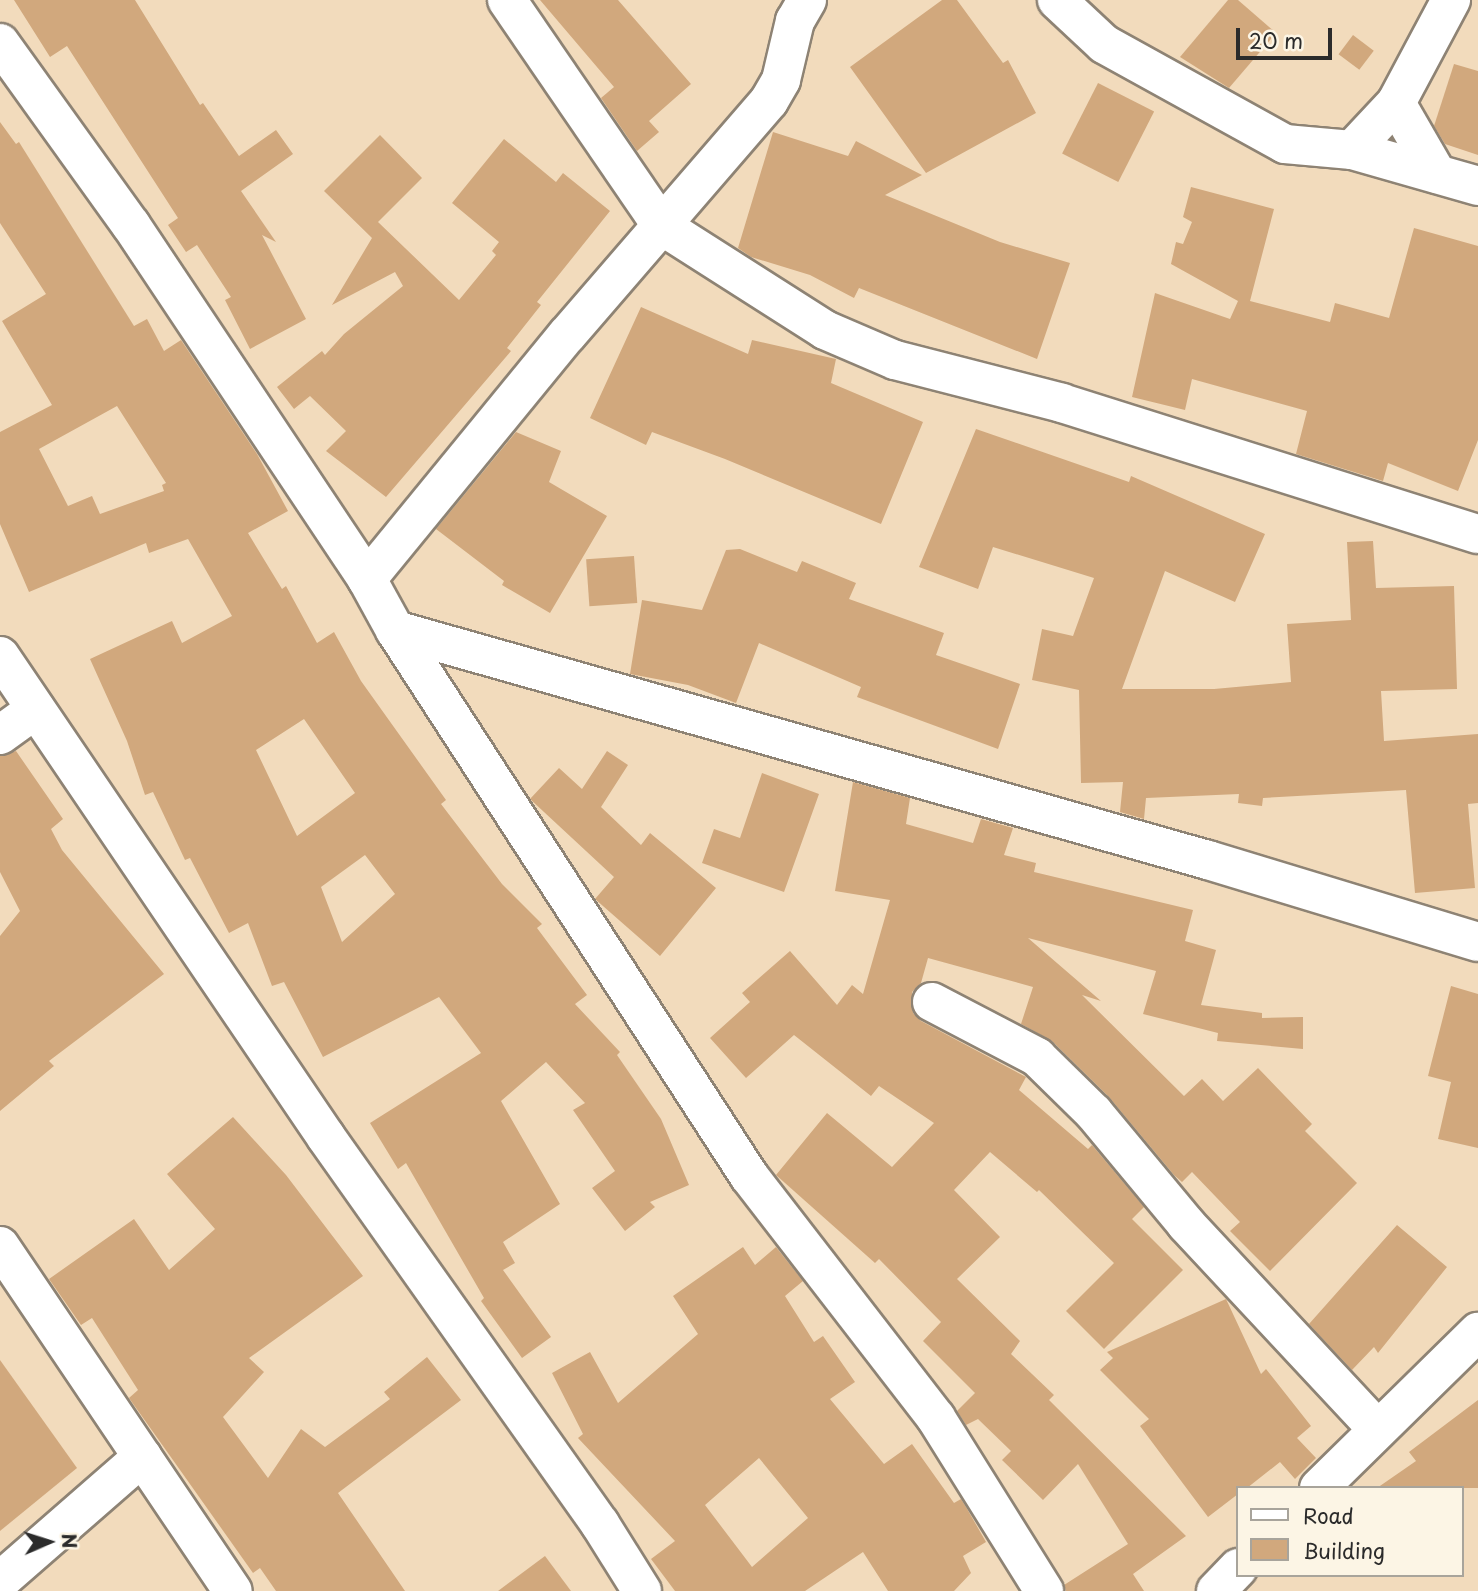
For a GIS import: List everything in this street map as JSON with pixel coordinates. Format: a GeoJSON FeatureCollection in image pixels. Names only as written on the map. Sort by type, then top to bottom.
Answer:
{"type":"FeatureCollection","features":[{"type":"Feature","properties":{"kind":"street"},"geometry":{"type":"LineString","coordinates":[[506,0],[662,226],[825,330],[895,360],[1062,403],[1478,534]]}},
{"type":"Feature","properties":{"kind":"street"},"geometry":{"type":"LineString","coordinates":[[367,579],[769,101],[781,80],[795,21],[807,0]]}},
{"type":"Feature","properties":{"kind":"street"},"geometry":{"type":"LineString","coordinates":[[1057,0],[1104,44],[1285,144],[1352,150],[1478,186]]}},
{"type":"Feature","properties":{"kind":"street"},"geometry":{"type":"LineString","coordinates":[[1352,150],[1396,103],[1451,0]]}},
{"type":"Feature","properties":{"kind":"street"},"geometry":{"type":"LineString","coordinates":[[0,43],[131,225],[367,579],[395,630],[749,1175],[936,1418],[1044,1591]]}},
{"type":"Feature","properties":{"kind":"street"},"geometry":{"type":"LineString","coordinates":[[1396,103],[1437,174]]}},
{"type":"Feature","properties":{"kind":"street"},"geometry":{"type":"LineString","coordinates":[[395,630],[1195,856],[1478,942]]}},
{"type":"Feature","properties":{"kind":"street"},"geometry":{"type":"LineString","coordinates":[[0,656],[642,1591]]}},
{"type":"Feature","properties":{"kind":"street"},"geometry":{"type":"LineString","coordinates":[[0,735],[36,709]]}},
{"type":"Feature","properties":{"kind":"street"},"geometry":{"type":"LineString","coordinates":[[932,1002],[1037,1057],[1094,1113],[1186,1224],[1377,1429]]}},
{"type":"Feature","properties":{"kind":"street"},"geometry":{"type":"LineString","coordinates":[[0,1246],[233,1591]]}},
{"type":"Feature","properties":{"kind":"street"},"geometry":{"type":"LineString","coordinates":[[1321,1486],[1478,1332]]}},
{"type":"Feature","properties":{"kind":"street"},"geometry":{"type":"LineString","coordinates":[[0,1581],[142,1457]]}},
{"type":"Feature","properties":{"kind":"street"},"geometry":{"type":"LineString","coordinates":[[1216,1591],[1236,1570]]}},
{"type":"Feature","properties":{"kind":"building"},"geometry":{"type":"Polygon","coordinates":[[[14,0],[135,0],[200,105],[203,103],[239,156],[276,130],[293,154],[241,191],[276,242],[262,235],[306,319],[250,349],[225,300],[231,297],[197,245],[186,252],[168,225],[178,218],[67,46],[50,57],[14,0]]]}},
{"type":"Feature","properties":{"kind":"building"},"geometry":{"type":"Polygon","coordinates":[[[540,0],[618,0],[691,84],[649,121],[659,132],[637,151],[601,98],[614,87],[540,0]]]}},
{"type":"Feature","properties":{"kind":"building"},"geometry":{"type":"Polygon","coordinates":[[[942,0],[957,0],[1003,63],[1008,60],[1036,113],[926,173],[850,67],[942,0]]]}},
{"type":"Feature","properties":{"kind":"building"},"geometry":{"type":"Polygon","coordinates":[[[1228,0],[1238,0],[1276,33],[1229,88],[1180,57],[1228,0]]]}},
{"type":"Feature","properties":{"kind":"building"},"geometry":{"type":"Polygon","coordinates":[[[1353,35],[1374,51],[1359,70],[1339,54],[1353,35]]]}},
{"type":"Feature","properties":{"kind":"building"},"geometry":{"type":"Polygon","coordinates":[[[1454,64],[1478,71],[1478,155],[1445,144],[1434,126],[1454,64]]]}},
{"type":"Feature","properties":{"kind":"building"},"geometry":{"type":"Polygon","coordinates":[[[1098,83],[1154,112],[1118,182],[1062,153],[1098,83]]]}},
{"type":"Feature","properties":{"kind":"building"},"geometry":{"type":"Polygon","coordinates":[[[0,122],[16,144],[19,142],[134,326],[147,319],[164,351],[181,340],[257,454],[288,511],[248,533],[282,589],[286,586],[317,643],[334,632],[361,681],[446,800],[441,804],[502,884],[542,924],[537,928],[587,995],[575,1004],[620,1052],[617,1055],[661,1119],[689,1185],[650,1202],[655,1207],[625,1231],[592,1188],[615,1171],[573,1110],[585,1103],[546,1062],[501,1101],[560,1204],[503,1242],[515,1263],[503,1270],[551,1337],[522,1358],[481,1301],[484,1298],[406,1163],[398,1169],[370,1123],[481,1053],[439,997],[323,1057],[284,982],[272,986],[248,923],[229,933],[190,858],[185,860],[153,792],[145,795],[127,741],[90,659],[172,621],[182,643],[232,616],[188,539],[149,553],[146,543],[29,592],[0,524],[0,432],[52,405],[2,321],[46,294],[0,223],[0,122]],[[117,406],[39,449],[68,506],[92,496],[100,514],[164,491],[162,485],[166,483],[117,406]],[[304,719],[256,750],[297,836],[355,793],[304,719]],[[365,855],[321,887],[342,942],[395,894],[365,855]]]}},
{"type":"Feature","properties":{"kind":"building"},"geometry":{"type":"Polygon","coordinates":[[[773,132],[848,156],[856,141],[922,175],[885,195],[1000,242],[1070,263],[1037,359],[859,288],[854,298],[810,275],[751,257],[738,248],[773,132]]]}},
{"type":"Feature","properties":{"kind":"building"},"geometry":{"type":"Polygon","coordinates":[[[380,135],[422,178],[378,222],[459,300],[496,255],[492,251],[499,242],[452,203],[504,139],[556,182],[563,173],[610,211],[537,302],[541,305],[507,348],[511,351],[386,497],[326,451],[346,431],[310,396],[294,409],[277,387],[322,351],[325,355],[344,334],[403,286],[395,272],[332,305],[372,238],[324,191],[380,135]]]}},
{"type":"Feature","properties":{"kind":"building"},"geometry":{"type":"Polygon","coordinates":[[[1191,187],[1274,209],[1250,301],[1330,322],[1335,303],[1389,318],[1414,228],[1478,246],[1478,440],[1458,491],[1388,463],[1383,481],[1296,454],[1307,411],[1192,379],[1185,410],[1132,397],[1155,293],[1230,319],[1238,301],[1171,264],[1176,242],[1183,244],[1192,222],[1183,217],[1191,187]]]}},
{"type":"Feature","properties":{"kind":"building"},"geometry":{"type":"Polygon","coordinates":[[[641,307],[748,354],[752,340],[836,359],[831,383],[923,422],[881,524],[725,459],[652,432],[646,445],[590,418],[641,307]]]}},
{"type":"Feature","properties":{"kind":"building"},"geometry":{"type":"Polygon","coordinates":[[[976,429],[1129,482],[1131,476],[1265,534],[1235,602],[1165,571],[1122,689],[1214,689],[1291,682],[1287,624],[1351,620],[1347,542],[1373,541],[1376,588],[1454,586],[1457,689],[1381,691],[1384,741],[1478,734],[1478,803],[1468,804],[1475,888],[1415,893],[1406,790],[1263,798],[1262,806],[1238,803],[1239,794],[1146,798],[1144,819],[1120,812],[1123,782],[1081,783],[1079,690],[1032,680],[1042,629],[1073,636],[1094,578],[993,547],[978,589],[919,567],[976,429]]]}},
{"type":"Feature","properties":{"kind":"building"},"geometry":{"type":"Polygon","coordinates":[[[516,432],[561,451],[549,482],[607,516],[550,613],[502,585],[504,581],[436,529],[516,432]]]}},
{"type":"Feature","properties":{"kind":"building"},"geometry":{"type":"Polygon","coordinates":[[[740,549],[797,572],[802,561],[856,583],[849,599],[944,633],[936,655],[1020,684],[998,749],[857,697],[861,687],[759,643],[736,703],[688,685],[630,674],[642,600],[702,610],[726,550],[740,549]]]}},
{"type":"Feature","properties":{"kind":"building"},"geometry":{"type":"Polygon","coordinates":[[[634,556],[637,603],[589,606],[586,559],[634,556]]]}},
{"type":"Feature","properties":{"kind":"building"},"geometry":{"type":"Polygon","coordinates":[[[16,751],[63,819],[51,829],[62,850],[164,974],[49,1061],[54,1066],[0,1111],[0,936],[20,911],[0,872],[0,756],[16,751]]]}},
{"type":"Feature","properties":{"kind":"building"},"geometry":{"type":"Polygon","coordinates":[[[607,751],[628,765],[601,807],[641,845],[650,833],[716,888],[660,956],[595,899],[614,877],[530,799],[559,768],[582,789],[607,751]]]}},
{"type":"Feature","properties":{"kind":"building"},"geometry":{"type":"Polygon","coordinates":[[[762,773],[819,794],[784,892],[702,863],[714,829],[740,838],[762,773]]]}},
{"type":"Feature","properties":{"kind":"building"},"geometry":{"type":"Polygon","coordinates":[[[853,782],[910,798],[906,824],[973,843],[981,819],[1013,828],[1004,855],[1036,863],[1034,872],[1193,910],[1185,941],[1216,950],[1201,1005],[1262,1013],[1262,1018],[1303,1017],[1303,1049],[1217,1041],[1218,1033],[1143,1014],[1156,971],[1028,938],[1101,1001],[1082,995],[1184,1096],[1202,1079],[1223,1101],[1258,1068],[1312,1124],[1305,1131],[1357,1183],[1270,1271],[1230,1231],[1240,1222],[1192,1172],[1182,1182],[1109,1097],[1052,1041],[1021,1024],[1033,987],[928,958],[921,983],[912,992],[913,1013],[921,1021],[1026,1077],[1019,1090],[1088,1149],[1092,1145],[1144,1207],[1132,1219],[1183,1270],[1104,1349],[1066,1311],[1114,1263],[1039,1190],[1037,1192],[990,1152],[954,1190],[1000,1237],[957,1279],[1020,1341],[1011,1354],[1054,1395],[1049,1400],[1186,1536],[1133,1574],[1144,1591],[1066,1591],[1064,1585],[1128,1544],[1078,1464],[1043,1500],[1002,1460],[1011,1451],[978,1419],[966,1425],[957,1411],[975,1393],[923,1341],[941,1322],[879,1259],[875,1263],[776,1175],[827,1113],[892,1167],[934,1123],[879,1086],[871,1096],[794,1035],[746,1078],[710,1038],[750,1002],[742,993],[790,951],[837,1005],[852,985],[863,994],[890,900],[835,891],[853,782]]]}},
{"type":"Feature","properties":{"kind":"building"},"geometry":{"type":"Polygon","coordinates":[[[1451,986],[1478,994],[1478,1148],[1438,1139],[1451,1082],[1428,1076],[1451,986]]]}},
{"type":"Feature","properties":{"kind":"building"},"geometry":{"type":"Polygon","coordinates":[[[233,1117],[286,1175],[363,1276],[249,1358],[264,1372],[223,1417],[268,1478],[301,1429],[325,1447],[390,1399],[384,1392],[427,1357],[461,1400],[338,1493],[405,1591],[276,1591],[260,1568],[253,1573],[129,1398],[138,1390],[92,1318],[81,1325],[49,1279],[134,1219],[169,1270],[215,1229],[167,1174],[233,1117]]]}},
{"type":"Feature","properties":{"kind":"building"},"geometry":{"type":"Polygon","coordinates":[[[1397,1225],[1447,1267],[1378,1353],[1374,1347],[1352,1370],[1309,1324],[1397,1225]]]}},
{"type":"Feature","properties":{"kind":"building"},"geometry":{"type":"Polygon","coordinates":[[[743,1247],[755,1265],[776,1247],[803,1281],[785,1296],[814,1342],[823,1336],[855,1382],[830,1399],[884,1464],[912,1444],[954,1503],[961,1499],[986,1542],[963,1556],[971,1573],[954,1591],[888,1591],[863,1552],[805,1591],[675,1591],[651,1559],[675,1541],[578,1438],[583,1434],[552,1373],[590,1352],[618,1403],[698,1334],[673,1296],[743,1247]],[[759,1458],[705,1505],[752,1567],[808,1518],[759,1458]]]}},
{"type":"Feature","properties":{"kind":"building"},"geometry":{"type":"Polygon","coordinates":[[[1226,1299],[1261,1374],[1266,1369],[1311,1426],[1297,1438],[1316,1458],[1295,1479],[1280,1462],[1250,1486],[1236,1486],[1236,1496],[1208,1517],[1140,1426],[1149,1419],[1100,1370],[1113,1358],[1107,1352],[1226,1299]]]}},
{"type":"Feature","properties":{"kind":"building"},"geometry":{"type":"Polygon","coordinates":[[[0,1360],[77,1468],[0,1531],[0,1360]]]}},
{"type":"Feature","properties":{"kind":"building"},"geometry":{"type":"Polygon","coordinates":[[[1478,1400],[1478,1488],[1380,1486],[1416,1461],[1409,1452],[1478,1400]]]}},
{"type":"Feature","properties":{"kind":"building"},"geometry":{"type":"Polygon","coordinates":[[[545,1556],[571,1591],[498,1591],[545,1556]]]}}]}
